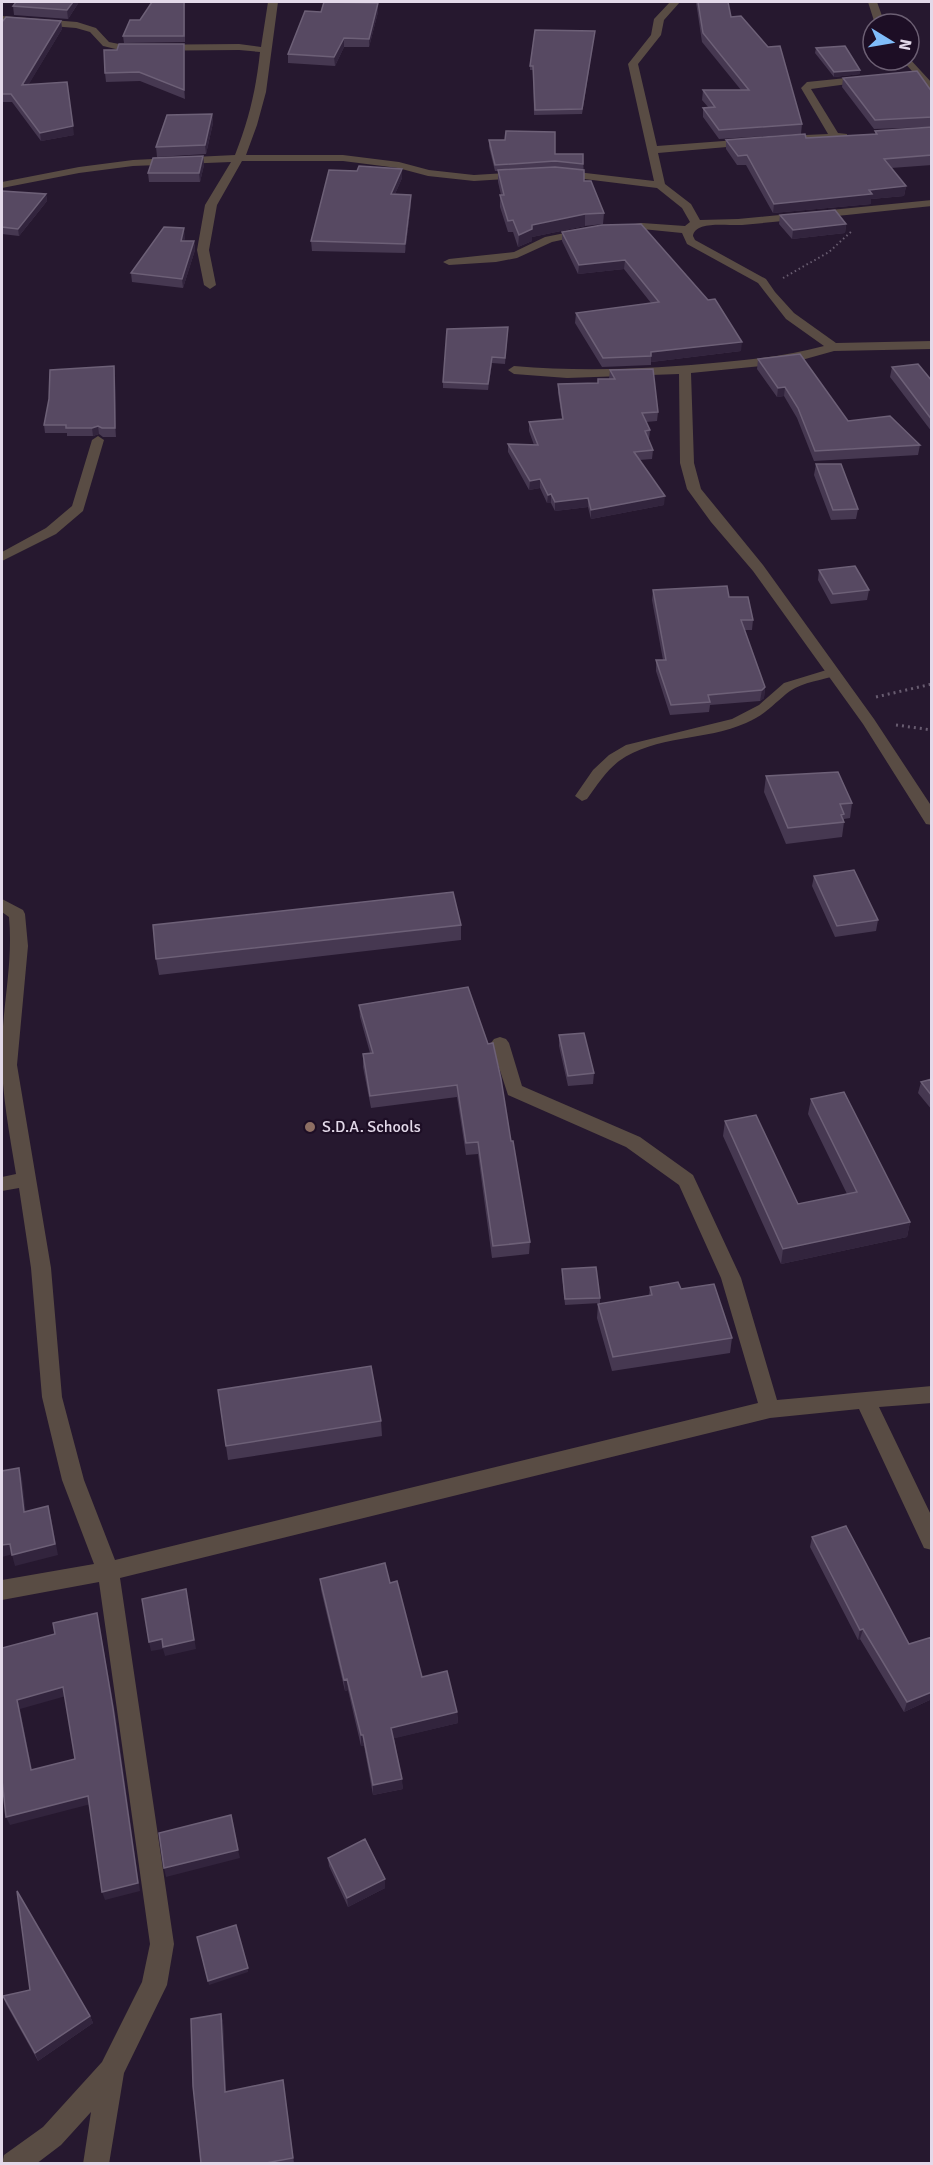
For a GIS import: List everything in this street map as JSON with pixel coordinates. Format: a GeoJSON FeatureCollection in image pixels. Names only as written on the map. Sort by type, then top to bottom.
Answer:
{"type":"FeatureCollection","features":[{"type":"Feature","properties":{"kind":"street"},"geometry":{"type":"LineString","coordinates":[[210,285],[203,250],[211,205],[240,158],[261,92],[273,2]]}},
{"type":"Feature","properties":{"kind":"street"},"geometry":{"type":"LineString","coordinates":[[660,185],[633,64],[656,34],[659,19],[675,2]]}},
{"type":"Feature","properties":{"kind":"street"},"geometry":{"type":"LineString","coordinates":[[2,20],[77,25],[93,30],[106,44],[124,48],[265,50]]}},
{"type":"Feature","properties":{"kind":"street"},"geometry":{"type":"LineString","coordinates":[[913,72],[932,90]]}},
{"type":"Feature","properties":{"kind":"street"},"geometry":{"type":"LineString","coordinates":[[835,137],[806,88],[811,84],[876,78]]}},
{"type":"Feature","properties":{"kind":"street"},"geometry":{"type":"LineString","coordinates":[[771,140],[856,136]]}},
{"type":"Feature","properties":{"kind":"street"},"geometry":{"type":"LineString","coordinates":[[652,150],[759,141]]}},
{"type":"Feature","properties":{"kind":"street"},"geometry":{"type":"LineString","coordinates":[[2,185],[134,162],[240,158],[343,158],[399,165],[428,173],[474,178],[539,174],[585,175],[660,185],[687,206],[692,226],[687,236],[691,242],[762,281],[790,316],[833,347]]}},
{"type":"Feature","properties":{"kind":"street"},"geometry":{"type":"LineString","coordinates":[[449,262],[496,259],[517,255],[549,239],[604,230],[642,226],[692,226],[932,203]]}},
{"type":"Feature","properties":{"kind":"street"},"geometry":{"type":"LineString","coordinates":[[514,370],[567,374],[685,370],[791,359],[833,347],[932,345]]}},
{"type":"Feature","properties":{"kind":"street"},"geometry":{"type":"LineString","coordinates":[[685,370],[687,463],[694,489],[758,568],[869,722],[932,820]]}},
{"type":"Feature","properties":{"kind":"street"},"geometry":{"type":"LineString","coordinates":[[2,557],[51,531],[78,508],[98,440]]}},
{"type":"Feature","properties":{"kind":"street"},"geometry":{"type":"LineString","coordinates":[[2,905],[17,914],[20,946],[8,1065],[40,1268],[52,1397],[73,1480],[108,1571],[162,1944],[154,1985],[111,2071],[52,2136],[13,2163]]}},
{"type":"Feature","properties":{"kind":"street"},"geometry":{"type":"LineString","coordinates":[[500,1043],[514,1090],[633,1142],[686,1180],[731,1278],[770,1409]]}},
{"type":"Feature","properties":{"kind":"street"},"geometry":{"type":"LineString","coordinates":[[2,1184],[26,1180]]}},
{"type":"Feature","properties":{"kind":"street"},"geometry":{"type":"LineString","coordinates":[[2,1590],[108,1571],[770,1409],[932,1394]]}},
{"type":"Feature","properties":{"kind":"street"},"geometry":{"type":"LineString","coordinates":[[865,1400],[932,1541]]}},
{"type":"Feature","properties":{"kind":"street"},"geometry":{"type":"LineString","coordinates":[[96,2163],[111,2071]]}},
{"type":"Feature","properties":{"kind":"lane"},"geometry":{"type":"LineString","coordinates":[[582,796],[595,774],[624,750],[656,740],[698,734],[733,724],[767,706],[787,687],[832,672]]}},
{"type":"Feature","properties":{"kind":"path"},"geometry":{"type":"LineString","coordinates":[[766,288],[829,252],[860,223],[882,208]]}},
{"type":"Feature","properties":{"kind":"path"},"geometry":{"type":"LineString","coordinates":[[855,703],[932,684]]}},
{"type":"Feature","properties":{"kind":"path"},"geometry":{"type":"LineString","coordinates":[[869,722],[932,730]]}},
{"type":"Feature","properties":{"kind":"building"},"geometry":{"type":"Polygon","coordinates":[[[16,2],[73,2],[67,10],[13,6],[16,2]]]}},
{"type":"Feature","properties":{"kind":"building"},"geometry":{"type":"Polygon","coordinates":[[[152,2],[184,2],[184,36],[123,36],[130,20],[140,20],[152,2]]]}},
{"type":"Feature","properties":{"kind":"building"},"geometry":{"type":"Polygon","coordinates":[[[324,2],[378,3],[369,39],[344,38],[334,57],[288,54],[305,11],[321,12],[324,2]]]}},
{"type":"Feature","properties":{"kind":"building"},"geometry":{"type":"Polygon","coordinates":[[[698,2],[728,2],[731,17],[741,16],[768,47],[780,46],[802,124],[719,130],[703,108],[715,107],[703,90],[749,90],[703,33],[698,2]]]}},
{"type":"Feature","properties":{"kind":"building"},"geometry":{"type":"Polygon","coordinates":[[[6,17],[61,21],[22,85],[67,82],[73,126],[40,133],[11,94],[2,94],[2,22],[6,17]]]}},
{"type":"Feature","properties":{"kind":"building"},"geometry":{"type":"Polygon","coordinates":[[[535,30],[595,31],[582,109],[535,110],[533,66],[530,66],[535,30]]]}},
{"type":"Feature","properties":{"kind":"building"},"geometry":{"type":"Polygon","coordinates":[[[119,44],[184,44],[184,90],[139,72],[105,73],[104,50],[117,50],[119,44]]]}},
{"type":"Feature","properties":{"kind":"building"},"geometry":{"type":"Polygon","coordinates":[[[845,46],[860,70],[834,72],[816,48],[845,46]]]}},
{"type":"Feature","properties":{"kind":"building"},"geometry":{"type":"Polygon","coordinates":[[[918,72],[932,92],[932,117],[875,120],[843,78],[918,72]]]}},
{"type":"Feature","properties":{"kind":"building"},"geometry":{"type":"Polygon","coordinates":[[[212,114],[205,145],[156,147],[167,115],[212,114]]]}},
{"type":"Feature","properties":{"kind":"building"},"geometry":{"type":"Polygon","coordinates":[[[932,127],[932,155],[884,159],[906,186],[869,190],[872,194],[774,204],[747,155],[738,156],[726,140],[805,134],[806,138],[877,134],[875,131],[932,127]]]}},
{"type":"Feature","properties":{"kind":"building"},"geometry":{"type":"Polygon","coordinates":[[[506,131],[555,132],[555,154],[583,154],[583,164],[555,161],[495,165],[489,140],[505,140],[506,131]]]}},
{"type":"Feature","properties":{"kind":"building"},"geometry":{"type":"Polygon","coordinates":[[[203,156],[199,173],[148,173],[153,158],[203,156]]]}},
{"type":"Feature","properties":{"kind":"building"},"geometry":{"type":"Polygon","coordinates":[[[359,166],[402,169],[391,194],[411,195],[405,244],[311,241],[329,170],[357,171],[359,166]]]}},
{"type":"Feature","properties":{"kind":"building"},"geometry":{"type":"Polygon","coordinates":[[[555,167],[584,170],[584,181],[591,181],[604,213],[585,214],[532,225],[532,229],[519,235],[513,220],[508,221],[500,195],[504,195],[498,170],[555,167]]]}},
{"type":"Feature","properties":{"kind":"building"},"geometry":{"type":"Polygon","coordinates":[[[2,191],[46,194],[18,229],[2,227],[2,191]]]}},
{"type":"Feature","properties":{"kind":"building"},"geometry":{"type":"Polygon","coordinates":[[[835,210],[846,224],[793,230],[780,215],[835,210]]]}},
{"type":"Feature","properties":{"kind":"building"},"geometry":{"type":"Polygon","coordinates":[[[641,224],[708,300],[715,299],[742,342],[651,352],[651,356],[603,358],[576,313],[659,302],[625,260],[579,265],[562,232],[602,225],[641,224]]]}},
{"type":"Feature","properties":{"kind":"building"},"geometry":{"type":"Polygon","coordinates":[[[164,227],[184,228],[181,241],[194,241],[182,279],[131,273],[164,227]]]}},
{"type":"Feature","properties":{"kind":"building"},"geometry":{"type":"Polygon","coordinates":[[[508,327],[505,358],[492,357],[488,384],[443,382],[447,329],[508,327]]]}},
{"type":"Feature","properties":{"kind":"building"},"geometry":{"type":"Polygon","coordinates":[[[800,354],[848,421],[890,416],[920,445],[815,451],[798,408],[785,387],[778,388],[758,359],[800,354]]]}},
{"type":"Feature","properties":{"kind":"building"},"geometry":{"type":"Polygon","coordinates":[[[918,364],[932,381],[932,420],[892,367],[918,364]]]}},
{"type":"Feature","properties":{"kind":"building"},"geometry":{"type":"Polygon","coordinates":[[[114,366],[115,428],[98,426],[66,428],[66,425],[44,425],[49,399],[50,370],[114,366]]]}},
{"type":"Feature","properties":{"kind":"building"},"geometry":{"type":"Polygon","coordinates":[[[653,369],[658,412],[642,413],[650,430],[645,431],[653,450],[634,452],[665,496],[591,510],[588,498],[555,502],[551,494],[548,495],[540,479],[530,481],[508,444],[538,445],[529,422],[563,419],[558,384],[598,383],[598,379],[615,379],[610,370],[653,369]]]}},
{"type":"Feature","properties":{"kind":"building"},"geometry":{"type":"Polygon","coordinates":[[[816,464],[841,464],[858,509],[833,510],[816,464]]]}},
{"type":"Feature","properties":{"kind":"building"},"geometry":{"type":"Polygon","coordinates":[[[855,566],[869,590],[833,594],[819,570],[855,566]]]}},
{"type":"Feature","properties":{"kind":"building"},"geometry":{"type":"Polygon","coordinates":[[[727,586],[729,597],[748,597],[753,620],[741,620],[765,687],[762,690],[708,695],[710,702],[671,705],[656,660],[666,660],[653,590],[727,586]]]}},
{"type":"Feature","properties":{"kind":"building"},"geometry":{"type":"Polygon","coordinates":[[[838,772],[852,803],[840,804],[844,822],[788,828],[766,776],[838,772]]]}},
{"type":"Feature","properties":{"kind":"building"},"geometry":{"type":"Polygon","coordinates":[[[854,870],[878,920],[837,926],[814,876],[854,870]]]}},
{"type":"Feature","properties":{"kind":"building"},"geometry":{"type":"Polygon","coordinates":[[[453,892],[461,925],[156,959],[153,925],[453,892]]]}},
{"type":"Feature","properties":{"kind":"building"},"geometry":{"type":"Polygon","coordinates":[[[468,987],[488,1044],[493,1043],[530,1242],[493,1246],[478,1142],[466,1143],[457,1085],[370,1096],[363,1054],[373,1053],[359,1005],[468,987]]]}},
{"type":"Feature","properties":{"kind":"building"},"geometry":{"type":"Polygon","coordinates":[[[584,1033],[594,1073],[568,1076],[559,1035],[584,1033]]]}},
{"type":"Feature","properties":{"kind":"building"},"geometry":{"type":"Polygon","coordinates":[[[932,1079],[932,1096],[921,1082],[932,1079]]]}},
{"type":"Feature","properties":{"kind":"building"},"geometry":{"type":"Polygon","coordinates":[[[844,1092],[910,1222],[783,1249],[725,1121],[756,1115],[798,1204],[857,1192],[811,1099],[844,1092]]]}},
{"type":"Feature","properties":{"kind":"building"},"geometry":{"type":"Polygon","coordinates":[[[596,1267],[600,1298],[565,1299],[562,1269],[596,1267]]]}},
{"type":"Feature","properties":{"kind":"building"},"geometry":{"type":"Polygon","coordinates":[[[678,1282],[681,1289],[714,1284],[732,1338],[613,1357],[598,1304],[652,1295],[650,1287],[678,1282]]]}},
{"type":"Feature","properties":{"kind":"building"},"geometry":{"type":"Polygon","coordinates":[[[371,1366],[381,1421],[226,1446],[218,1390],[371,1366]]]}},
{"type":"Feature","properties":{"kind":"building"},"geometry":{"type":"Polygon","coordinates":[[[19,1468],[24,1512],[48,1506],[55,1544],[12,1555],[10,1544],[2,1545],[2,1471],[19,1468]]]}},
{"type":"Feature","properties":{"kind":"building"},"geometry":{"type":"Polygon","coordinates":[[[846,1526],[909,1644],[932,1637],[932,1692],[907,1702],[863,1629],[860,1630],[812,1537],[846,1526]]]}},
{"type":"Feature","properties":{"kind":"building"},"geometry":{"type":"Polygon","coordinates":[[[385,1563],[390,1583],[397,1581],[422,1677],[447,1671],[457,1712],[391,1728],[402,1779],[373,1785],[363,1735],[361,1735],[347,1679],[344,1680],[320,1579],[385,1563]]]}},
{"type":"Feature","properties":{"kind":"building"},"geometry":{"type":"Polygon","coordinates":[[[186,1589],[194,1640],[163,1647],[162,1639],[149,1642],[142,1599],[186,1589]]]}},
{"type":"Feature","properties":{"kind":"building"},"geometry":{"type":"Polygon","coordinates":[[[97,1613],[138,1883],[102,1892],[88,1796],[6,1817],[2,1780],[2,1648],[55,1634],[53,1623],[97,1613]],[[63,1687],[17,1700],[31,1770],[75,1759],[63,1687]]]}},
{"type":"Feature","properties":{"kind":"building"},"geometry":{"type":"Polygon","coordinates":[[[231,1815],[238,1850],[164,1868],[159,1833],[231,1815]]]}},
{"type":"Feature","properties":{"kind":"building"},"geometry":{"type":"Polygon","coordinates":[[[365,1839],[385,1879],[347,1898],[328,1858],[365,1839]]]}},
{"type":"Feature","properties":{"kind":"building"},"geometry":{"type":"Polygon","coordinates":[[[17,1891],[90,2016],[35,2053],[3,1996],[30,1990],[17,1891]]]}},
{"type":"Feature","properties":{"kind":"building"},"geometry":{"type":"Polygon","coordinates":[[[236,1925],[248,1968],[208,1981],[197,1937],[236,1925]]]}},
{"type":"Feature","properties":{"kind":"building"},"geometry":{"type":"Polygon","coordinates":[[[221,2014],[225,2092],[283,2080],[293,2158],[266,2163],[201,2163],[193,2086],[191,2019],[221,2014]]]}},
{"type":"Feature","properties":{"kind":"place","name":"S.D.A. Schools"},"geometry":{"type":"Point","coordinates":[310,1127]}}]}
